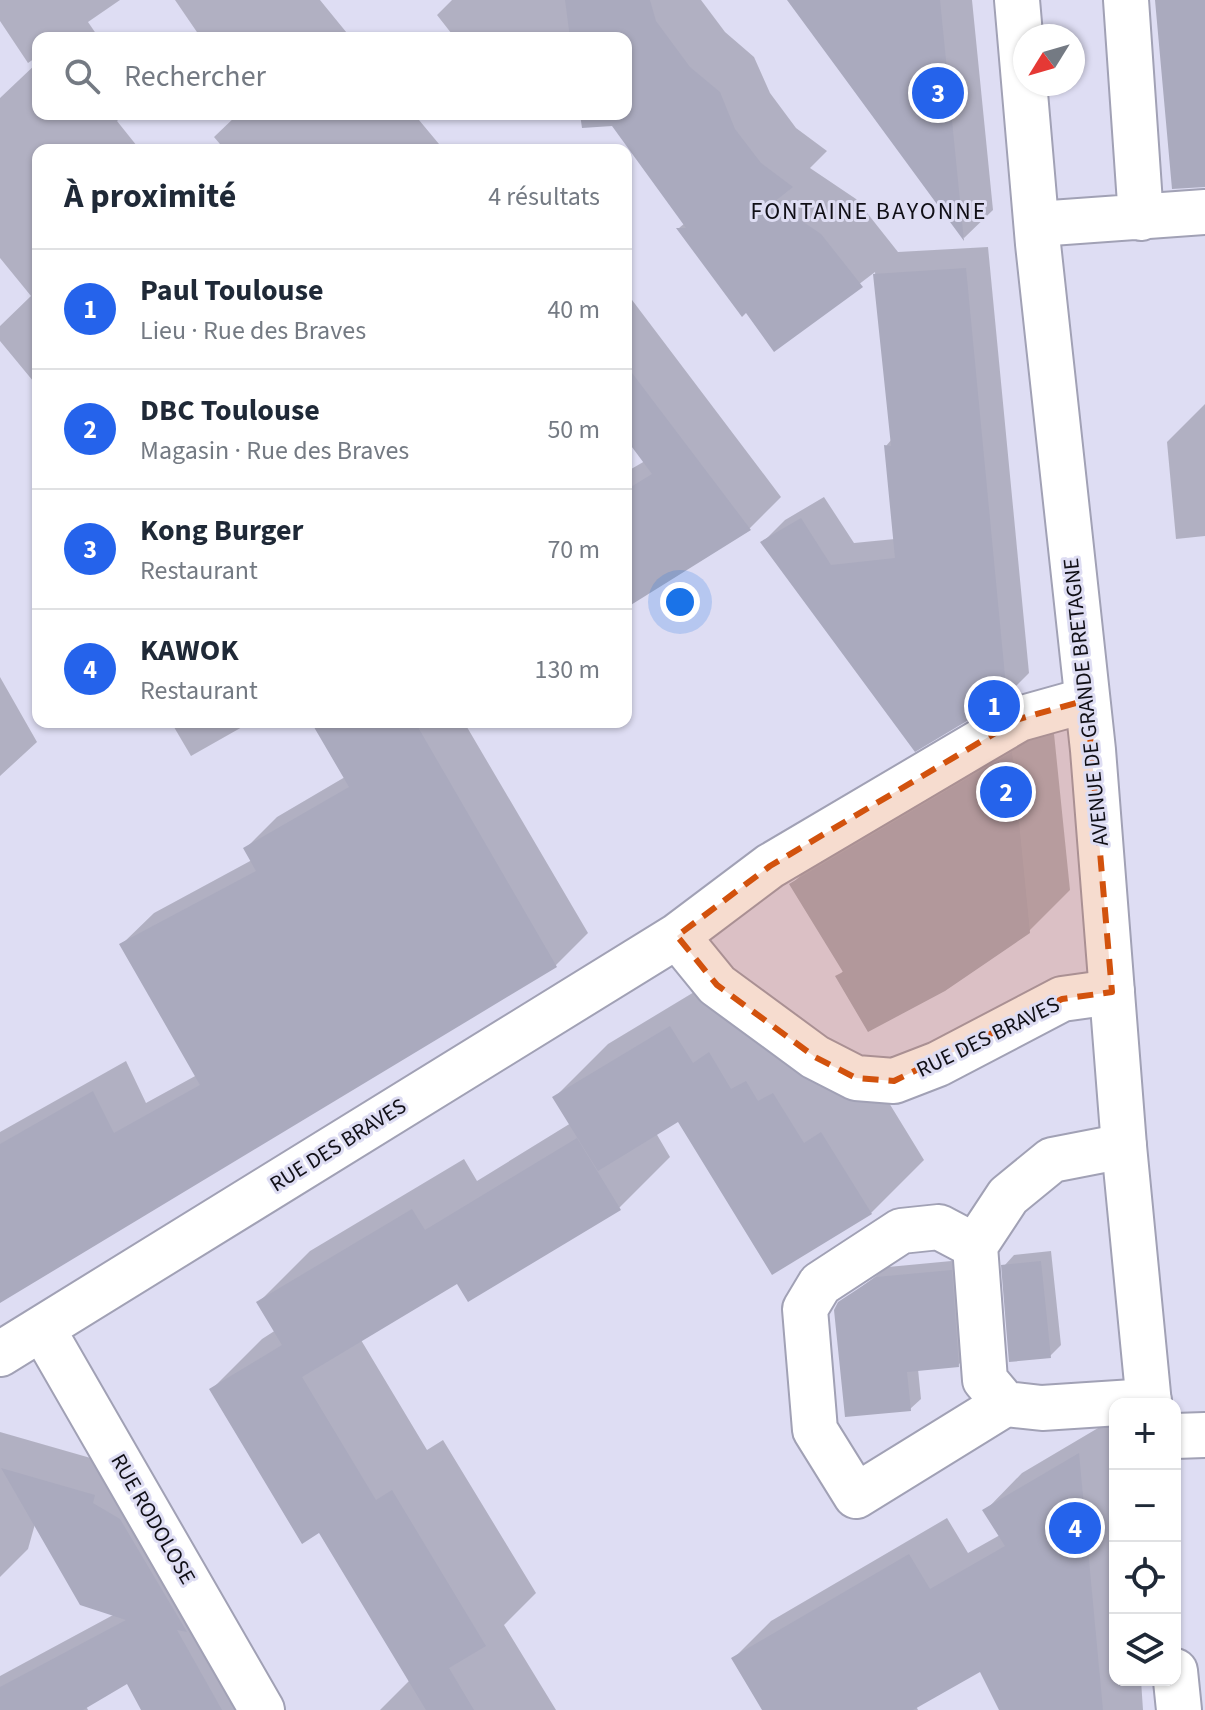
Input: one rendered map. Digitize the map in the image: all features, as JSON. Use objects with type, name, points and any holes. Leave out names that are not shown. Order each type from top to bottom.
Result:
[{"type":"street","name":"AVENUE DE GRANDE BRETAGNE","points":[[1017,0],[1087,700],[1149,1398]]},
{"type":"street","points":[[1126,0],[1141,218]]},
{"type":"street","points":[[1037,224],[1205,212]]},
{"type":"street","name":"RUE DES BRAVES","points":[[0,1354],[677,936],[770,866],[1019,719],[1087,700]]},
{"type":"street","name":"RUE DES BRAVES","points":[[677,936],[717,985],[815,1057],[856,1078],[894,1081],[938,1064],[1062,999],[1112,992]]},
{"type":"street","points":[[1005,1404],[985,1380],[975,1246],[1008,1196],[1052,1160],[1124,1146]]},
{"type":"street","points":[[975,1246],[939,1227],[901,1231],[820,1284],[805,1309],[815,1430],[856,1496],[1005,1404],[1042,1408],[1109,1404]]},
{"type":"street","name":"RUE RODOLOSE","points":[[42,1328],[262,1710]]},
{"type":"street","points":[[1181,1436],[1205,1435]]},
{"type":"street","points":[[1177,1686],[1179,1710]]},
{"type":"highlighted area","points":[[1087,700],[1112,992],[1062,999],[894,1081],[856,1078],[815,1057],[717,985],[677,936],[770,866],[1019,719]]},
{"type":"building","points":[[565,0],[650,0],[656,21],[690,67],[720,92],[735,129],[761,163],[793,187],[774,202],[821,234],[863,287],[774,352],[746,313],[742,317],[676,228],[686,228],[632,154],[632,144],[625,144],[612,126],[582,128],[581,120],[632,120],[632,32],[569,32]]},
{"type":"building","points":[[787,0],[940,0],[964,241],[840,72]]},
{"type":"building","points":[[1155,0],[1205,0],[1205,187],[1172,189]]},
{"type":"building","points":[[966,268],[1007,697],[915,752],[760,542],[801,518],[831,565],[895,558],[884,445],[891,446],[873,274]]},
{"type":"building","points":[[632,373],[751,530],[632,604],[632,486],[652,474],[632,447]]},
{"type":"building","points":[[315,728],[418,728],[557,967],[0,1303],[0,1144],[93,1091],[114,1133],[200,1085],[119,944],[256,871],[243,848],[349,787]]},
{"type":"building","points":[[1012,752],[1030,933],[945,991],[868,1032],[835,976],[843,972],[789,884]]},
{"type":"building","points":[[670,1026],[693,1063],[709,1052],[731,1089],[746,1081],[758,1101],[773,1093],[804,1143],[821,1132],[872,1214],[772,1275],[678,1122],[598,1171],[552,1097]]},
{"type":"building","points":[[577,1138],[621,1210],[468,1302],[457,1284],[302,1377],[376,1500],[392,1490],[486,1646],[449,1668],[474,1710],[426,1710],[319,1533],[302,1544],[209,1389],[282,1345],[256,1302],[412,1209],[425,1230]]},
{"type":"building","points":[[1041,1261],[1051,1358],[1009,1362],[1001,1265]]},
{"type":"building","points":[[952,1270],[959,1367],[907,1372],[911,1411],[845,1417],[834,1310],[838,1302],[876,1277]]},
{"type":"building","points":[[1079,1453],[1103,1710],[999,1710],[980,1672],[913,1710],[762,1710],[731,1658],[909,1554],[930,1589],[1005,1546],[982,1510]]},
{"type":"building","points":[[1,1468],[95,1495],[93,1503],[120,1519],[187,1632],[177,1630],[222,1710],[141,1710],[127,1684],[83,1710],[0,1710],[0,1687],[126,1620],[80,1605]]},
{"type":"place","name":"Kong Burger","points":[[938,93]]},
{"type":"place","name":"Paul Toulouse","points":[[994,706]]},
{"type":"place","name":"DBC Toulouse","points":[[1006,792]]},
{"type":"place","name":"KAWOK","points":[[1075,1528]]},
{"type":"district","name":"FONTAINE BAYONNE","points":[[869,211]]}]
